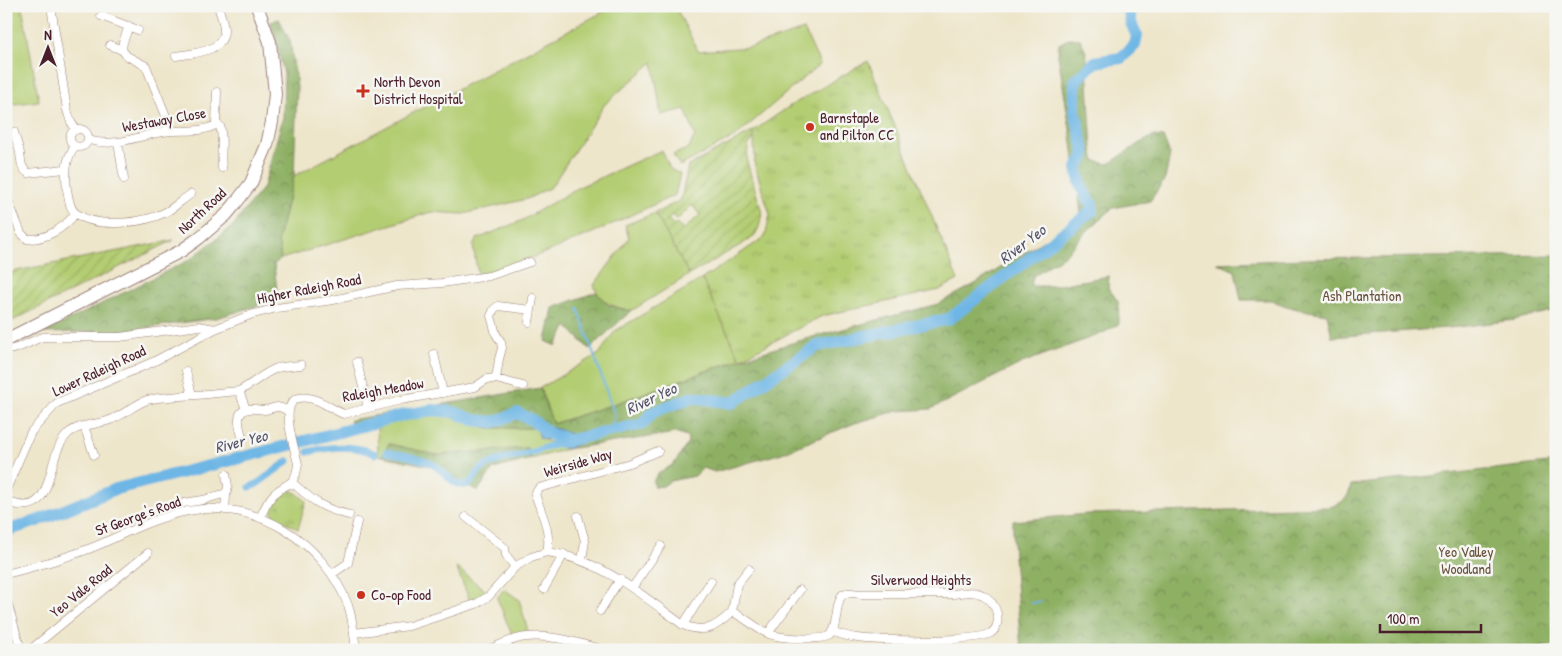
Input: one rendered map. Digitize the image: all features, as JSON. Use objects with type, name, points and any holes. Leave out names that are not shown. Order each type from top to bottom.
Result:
[{"type":"main road","name":"North Road","points":[[6,340],[180,251],[226,215],[251,183],[267,145],[275,94],[270,42],[257,6]]},
{"type":"street","points":[[51,6],[67,110],[76,130]]},
{"type":"street","points":[[176,56],[206,50],[218,44],[224,30],[218,6]]},
{"type":"street","points":[[100,16],[138,30]]},
{"type":"street","points":[[122,50],[129,26]]},
{"type":"street","points":[[110,46],[122,50],[127,56],[146,66],[166,116],[167,131]]},
{"type":"street","points":[[217,92],[216,124],[220,126],[222,138],[220,154],[222,168]]},
{"type":"street","name":"Westaway Close","points":[[88,140],[100,143],[118,143],[167,131],[208,129],[216,124]]},
{"type":"street","points":[[76,130],[82,130],[88,136],[88,140],[81,146],[75,146],[71,141],[72,133],[76,130]]},
{"type":"street","points":[[14,132],[20,150],[21,165],[28,173],[65,169]]},
{"type":"street","points":[[118,143],[124,175],[133,169]]},
{"type":"street","points":[[75,146],[69,154],[65,169],[67,189],[71,207],[75,214],[93,221],[146,220],[166,212],[191,194]]},
{"type":"street","points":[[9,203],[21,233],[27,240],[38,240],[54,232],[68,224],[75,214]]},
{"type":"street","name":"Higher Raleigh Road","points":[[6,350],[19,348],[43,337],[120,337],[199,326],[215,329],[250,315],[278,308],[333,300],[397,286],[489,276],[530,262]]},
{"type":"street","points":[[529,322],[533,298]]},
{"type":"street","points":[[523,386],[496,379],[498,359],[502,348],[490,316],[498,306],[531,310]]},
{"type":"street","name":"Lower Raleigh Road","points":[[6,490],[31,432],[57,403],[153,362],[215,329]]},
{"type":"street","points":[[434,354],[440,366],[443,393]]},
{"type":"street","points":[[357,362],[363,373],[368,408]]},
{"type":"street","points":[[6,500],[16,505],[25,506],[33,505],[39,500],[43,494],[58,447],[70,433],[84,426],[115,418],[149,400],[238,391],[248,387],[266,373],[277,368],[301,365]]},
{"type":"street","points":[[186,371],[192,395]]},
{"type":"street","name":"Raleigh Meadow","points":[[288,410],[297,398],[307,397],[316,399],[335,411],[344,414],[401,400],[476,387],[488,379],[496,379]]},
{"type":"street","points":[[238,391],[246,409]]},
{"type":"street","points":[[243,439],[239,426],[239,417],[246,409],[265,410],[279,406],[288,410],[288,422],[298,464],[290,484],[278,490],[269,499],[260,518]]},
{"type":"street","points":[[84,426],[94,455]]},
{"type":"street","name":"Weirside Way","points":[[547,552],[546,527],[535,494],[539,488],[630,463],[658,451]]},
{"type":"street","points":[[225,510],[228,486],[226,474]]},
{"type":"street","points":[[290,484],[295,485],[318,504],[349,515]]},
{"type":"street","points":[[184,503],[203,500],[220,494],[226,496]]},
{"type":"street","name":"St George's Road","points":[[6,574],[64,558],[176,514],[198,510],[225,510],[260,518],[274,524],[294,535],[320,557],[332,574],[349,607],[356,650]]},
{"type":"street","points":[[578,516],[585,540],[582,560]]},
{"type":"street","points":[[466,518],[505,548],[506,556],[515,567]]},
{"type":"street","points":[[332,574],[348,564],[357,522]]},
{"type":"street","points":[[632,588],[660,546]]},
{"type":"street","points":[[354,633],[416,624],[476,604],[489,596],[515,567],[531,557],[547,552],[564,554],[582,560],[620,580],[683,625],[694,630],[709,629],[719,625],[732,612],[736,584],[749,569]]},
{"type":"street","name":"Yeo Vale Road","points":[[30,650],[148,553]]},
{"type":"street","points":[[544,588],[564,554]]},
{"type":"street","points":[[600,611],[620,580]]},
{"type":"street","points":[[683,625],[711,581]]},
{"type":"street","points":[[768,633],[800,590]]},
{"type":"street","name":"Silverwood Heights","points":[[968,592],[981,594],[990,600],[997,614],[998,622],[994,631],[986,636],[937,640],[868,639],[845,636],[832,631],[839,600],[846,593],[953,594],[968,592]]},
{"type":"street","points":[[6,598],[21,650]]},
{"type":"street","points":[[732,612],[740,615],[761,631],[788,637],[818,639],[825,637],[832,631]]},
{"type":"street","points":[[488,650],[521,638],[536,636],[565,640],[603,650]]},
{"type":"green space","points":[[6,6],[22,6],[39,101],[6,105]]},
{"type":"green space","points":[[614,6],[675,6],[698,51],[751,47],[804,30],[820,64],[736,136],[680,166],[673,155],[689,148],[695,135],[685,109],[661,115],[653,62],[605,104],[551,187],[527,199],[463,214],[431,212],[281,259],[278,240],[294,176]]},
{"type":"green space","points":[[279,19],[290,41],[297,87],[294,176],[278,240],[281,259],[274,264],[278,300],[216,318],[124,331],[43,333],[189,260],[232,227],[264,186],[283,117],[284,74],[271,22]]},
{"type":"green space","points":[[1070,38],[1080,39],[1086,51],[1092,149],[1095,161],[1109,164],[1138,144],[1154,136],[1163,137],[1170,155],[1165,179],[1150,201],[1113,208],[1086,232],[1065,255],[1033,276],[1031,286],[1053,286],[1109,276],[1108,288],[1118,301],[1119,324],[1103,333],[1022,363],[931,409],[897,411],[855,423],[782,453],[715,472],[703,468],[695,476],[670,481],[663,486],[655,487],[653,482],[657,474],[674,464],[688,443],[687,436],[676,433],[567,449],[584,441],[543,425],[537,428],[488,428],[438,413],[353,431],[350,420],[540,388],[553,424],[740,359],[805,339],[938,304],[975,284],[1057,232],[1081,213],[1058,55],[1059,44]]},
{"type":"green space","points":[[868,61],[958,280],[939,290],[822,316],[740,359],[702,279],[765,237],[770,214],[755,166],[752,132],[790,106]]},
{"type":"green space","points":[[752,132],[754,138],[748,146],[747,162],[762,213],[759,227],[754,237],[689,275],[655,213],[681,200],[688,166]],"holes":[[[692,205],[700,215],[683,230],[677,223],[673,225],[668,219],[673,215],[677,220]]]},
{"type":"green space","points":[[662,150],[670,169],[680,174],[675,195],[553,249],[503,268],[478,275],[473,246],[477,239],[523,220],[577,188]]},
{"type":"green space","points":[[655,213],[689,275],[631,311],[618,308],[604,300],[594,285],[629,238],[625,225]]},
{"type":"green space","points":[[174,240],[6,324],[6,273]]},
{"type":"green space","name":"Ash Plantation","points":[[1556,255],[1556,310],[1514,320],[1459,327],[1332,337],[1327,314],[1301,310],[1271,300],[1241,300],[1235,271],[1217,263],[1303,259]]},
{"type":"green space","points":[[702,279],[740,359],[552,424],[540,388],[599,354],[615,331]]},
{"type":"green space","points":[[596,292],[608,305],[631,311],[589,349],[567,326],[556,346],[546,341],[553,308]]},
{"type":"green space","points":[[436,413],[488,428],[537,428],[540,438],[567,449],[531,459],[527,448],[437,455],[389,444],[382,456],[378,455],[377,426]]},
{"type":"green space","points":[[389,444],[437,455],[527,448],[531,459],[493,469],[478,491],[430,466],[382,456]]},
{"type":"green space","name":"Yeo Valley Woodland","points":[[1556,462],[1556,644],[1532,650],[1021,650],[1013,521],[1087,514],[1330,507],[1344,500],[1351,485]]},
{"type":"green space","points":[[289,490],[294,491],[306,501],[298,529],[274,516],[270,506]]},
{"type":"green space","points":[[456,567],[486,591],[477,599],[470,601]]},
{"type":"green space","points":[[504,589],[519,599],[528,631],[512,635],[497,598]]},
{"type":"water","points":[[543,425],[564,431],[585,441],[566,449],[555,444],[552,437],[546,440],[540,438],[537,428]]},
{"type":"waterway","name":"River Yeo","points":[[6,531],[37,521],[116,489],[400,416],[433,410],[454,412],[474,420],[494,422],[517,413],[532,420],[561,442],[643,424],[653,412],[693,397],[732,403],[817,346],[949,319],[1092,211],[1092,204],[1080,183],[1077,168],[1085,155],[1075,110],[1075,81],[1095,62],[1121,58],[1135,45],[1137,36],[1131,23],[1128,6]]},
{"type":"waterway","points":[[578,308],[615,416],[609,432]]},
{"type":"waterway","points":[[386,452],[428,462],[455,482],[465,485],[471,482],[481,469],[492,463],[561,442]]},
{"type":"waterway","points":[[308,452],[342,447],[359,449],[375,454]]},
{"type":"waterway","points":[[250,487],[288,461]]},
{"type":"waterway","points":[[1032,603],[1042,601]]},
{"type":"place","name":"North Devon District Hospital","points":[[363,91]]},
{"type":"place","name":"Barnstaple and Pilton CC","points":[[810,127]]},
{"type":"place","name":"Co-op Food","points":[[361,595]]}]
